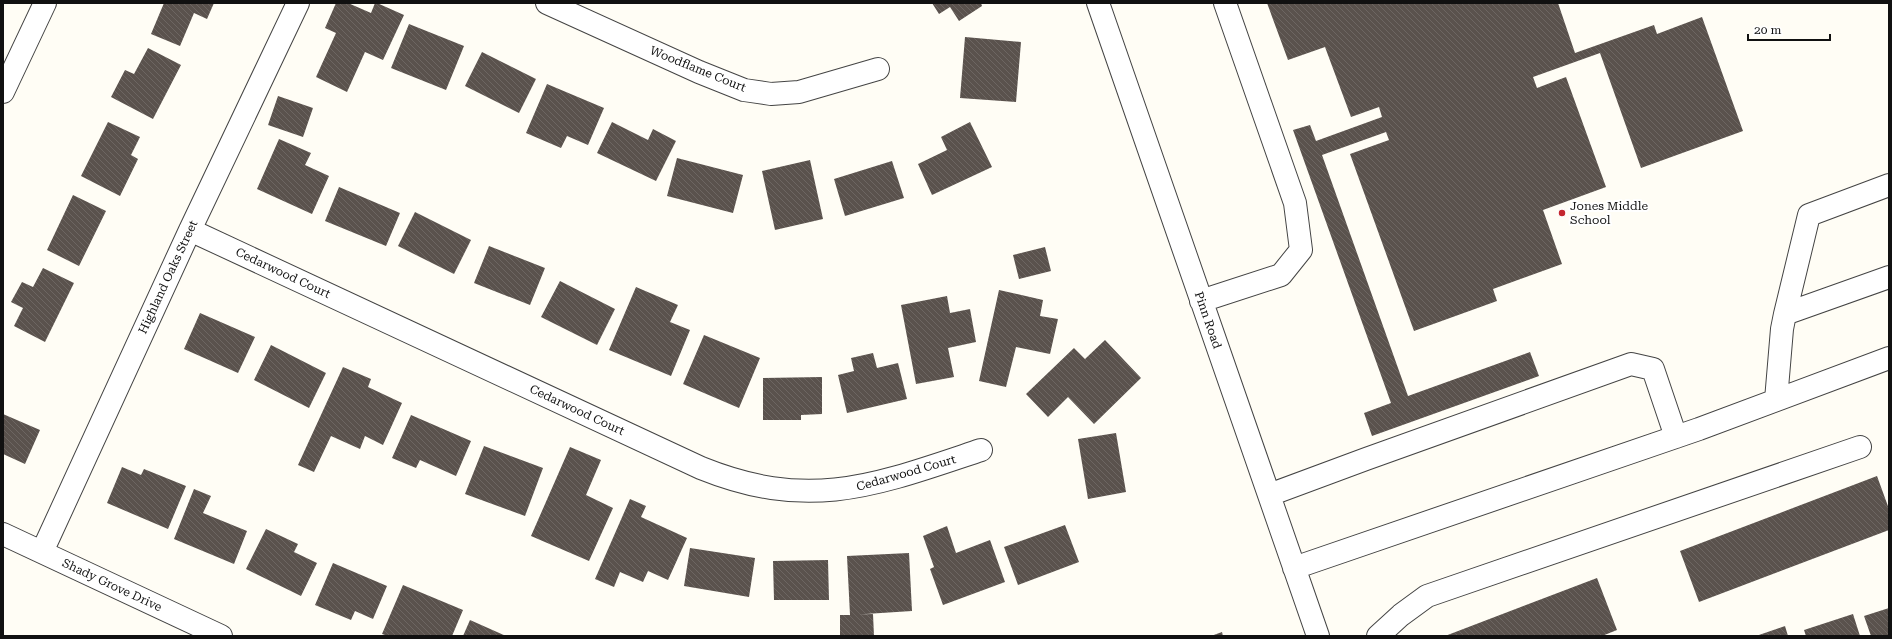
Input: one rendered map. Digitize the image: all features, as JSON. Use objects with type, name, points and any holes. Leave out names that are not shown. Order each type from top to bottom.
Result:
[{"type":"street","points":[[3,92],[45,3]]},
{"type":"street","name":"Highland Oaks Street","points":[[42,552],[190,230],[298,3]]},
{"type":"street","name":"Woodflame Court","points":[[547,3],[699,72],[744,90],[771,94],[799,92],[878,69]]},
{"type":"street","name":"Pinn Road","points":[[1098,3],[1318,636]]},
{"type":"street","points":[[1201,301],[1281,275],[1301,250],[1295,203],[1224,3]]},
{"type":"street","points":[[1776,400],[1782,330],[1810,215],[1889,185]]},
{"type":"street","name":"Cedarwood Court","points":[[190,230],[693,465],[726,478],[753,486],[808,492],[835,491],[863,487],[906,475],[981,450]]},
{"type":"street","points":[[1785,314],[1889,277]]},
{"type":"street","points":[[1294,568],[1676,437],[1889,358]]},
{"type":"street","points":[[1269,495],[1631,364],[1653,369],[1676,437]]},
{"type":"street","points":[[1378,636],[1401,615],[1427,596],[1860,447]]},
{"type":"street","name":"Shady Grove Drive","points":[[3,534],[221,636]]},
{"type":"building","points":[[164,3],[214,3],[207,19],[194,13],[180,46],[151,34]]},
{"type":"building","points":[[336,3],[348,3],[371,13],[375,3],[377,3],[404,15],[383,60],[365,52],[347,92],[316,77],[336,33],[325,28]]},
{"type":"building","points":[[932,3],[981,3],[982,6],[959,21],[950,7],[939,14]]},
{"type":"building","points":[[1267,3],[1558,3],[1575,53],[1654,25],[1657,34],[1702,17],[1743,131],[1641,168],[1600,53],[1533,77],[1537,88],[1566,77],[1606,187],[1543,210],[1562,264],[1493,289],[1497,301],[1414,331],[1350,154],[1389,140],[1386,132],[1322,155],[1408,396],[1530,352],[1539,376],[1372,436],[1364,413],[1391,403],[1293,130],[1310,125],[1316,141],[1382,117],[1379,107],[1351,117],[1325,47],[1288,60]]},
{"type":"building","points":[[409,24],[464,46],[446,90],[391,68]]},
{"type":"building","points":[[965,37],[1021,42],[1016,102],[960,98]]},
{"type":"building","points":[[148,48],[181,65],[153,119],[111,97],[125,70],[134,74]]},
{"type":"building","points":[[482,52],[536,79],[519,113],[465,86]]},
{"type":"building","points":[[547,84],[604,108],[588,145],[567,136],[561,148],[526,133]]},
{"type":"building","points":[[278,96],[313,108],[303,137],[268,125]]},
{"type":"building","points":[[108,122],[140,137],[131,155],[138,159],[120,196],[81,176]]},
{"type":"building","points":[[612,122],[648,140],[653,129],[676,141],[656,181],[597,153]]},
{"type":"building","points":[[970,122],[992,167],[932,195],[918,164],[947,150],[941,137]]},
{"type":"building","points":[[279,139],[311,153],[305,165],[329,176],[312,214],[257,189]]},
{"type":"building","points":[[677,158],[743,175],[733,213],[667,196]]},
{"type":"building","points":[[810,160],[823,219],[775,230],[762,171]]},
{"type":"building","points":[[892,161],[904,198],[845,216],[834,179]]},
{"type":"building","points":[[339,187],[400,213],[386,246],[325,221]]},
{"type":"building","points":[[73,195],[106,211],[79,266],[47,250]]},
{"type":"building","points":[[415,212],[471,240],[454,274],[398,246]]},
{"type":"building","points":[[489,246],[545,268],[530,305],[474,283]]},
{"type":"building","points":[[1045,247],[1051,271],[1019,279],[1013,255]]},
{"type":"building","points":[[43,268],[74,283],[45,342],[14,326],[23,308],[11,302],[22,282],[33,287]]},
{"type":"building","points":[[560,281],[615,309],[597,345],[541,317]]},
{"type":"building","points":[[636,287],[678,305],[670,322],[690,330],[671,376],[609,350]]},
{"type":"building","points":[[999,290],[1043,300],[1040,316],[1058,319],[1050,354],[1016,347],[1006,387],[979,381]]},
{"type":"building","points":[[947,296],[950,313],[970,309],[976,342],[948,348],[954,377],[916,384],[901,305]]},
{"type":"building","points":[[200,313],[255,337],[238,373],[184,349]]},
{"type":"building","points":[[704,335],[760,358],[739,408],[683,384]]},
{"type":"building","points":[[1105,340],[1141,378],[1094,424],[1068,397],[1048,417],[1026,394],[1074,348],[1085,359]]},
{"type":"building","points":[[271,345],[326,373],[309,408],[254,380]]},
{"type":"building","points":[[873,353],[877,368],[898,363],[907,399],[847,413],[838,375],[854,371],[851,358]]},
{"type":"building","points":[[343,367],[371,379],[368,387],[402,403],[383,445],[365,436],[360,449],[331,436],[314,472],[298,465]]},
{"type":"building","points":[[822,377],[822,414],[801,415],[801,420],[763,420],[763,378]]},
{"type":"building","points":[[3,414],[40,430],[25,464],[3,454]]},
{"type":"building","points":[[411,415],[471,441],[456,476],[420,460],[416,468],[392,458]]},
{"type":"building","points":[[1116,433],[1126,492],[1088,499],[1078,439]]},
{"type":"building","points":[[484,446],[543,468],[525,516],[465,494]]},
{"type":"building","points":[[570,447],[601,460],[586,495],[613,508],[589,561],[531,536]]},
{"type":"building","points":[[122,467],[141,475],[144,469],[186,486],[168,529],[107,503]]},
{"type":"building","points":[[1877,476],[1889,509],[1889,530],[1699,602],[1680,551]]},
{"type":"building","points":[[194,489],[211,496],[203,513],[247,531],[234,564],[174,539]]},
{"type":"building","points":[[630,499],[646,506],[641,517],[687,538],[668,580],[648,571],[643,582],[620,572],[614,587],[595,579]]},
{"type":"building","points":[[1065,525],[1079,562],[1018,585],[1004,547]]},
{"type":"building","points":[[947,526],[956,553],[990,540],[1005,582],[943,605],[930,569],[934,567],[923,536]]},
{"type":"building","points":[[266,529],[298,544],[294,552],[317,563],[301,596],[246,569]]},
{"type":"building","points":[[690,548],[755,558],[749,597],[684,586]]},
{"type":"building","points":[[909,553],[912,611],[850,615],[847,556]]},
{"type":"building","points":[[828,560],[829,600],[774,600],[773,561]]},
{"type":"building","points":[[333,563],[387,586],[373,619],[355,611],[351,620],[315,605]]},
{"type":"building","points":[[1597,578],[1617,630],[1602,636],[1445,636]]},
{"type":"building","points":[[403,585],[463,610],[452,636],[388,636],[382,634]]},
{"type":"building","points":[[1889,608],[1889,636],[1871,636],[1864,616]]},
{"type":"building","points":[[873,614],[874,636],[840,636],[840,615]]},
{"type":"building","points":[[1853,614],[1860,636],[1806,636],[1804,630]]},
{"type":"building","points":[[470,620],[506,636],[463,636]]},
{"type":"building","points":[[1785,626],[1788,636],[1756,636]]},
{"type":"building","points":[[1222,632],[1223,636],[1211,636]]},
{"type":"place","name":"Jones Middle School","points":[[1562,213]]}]
